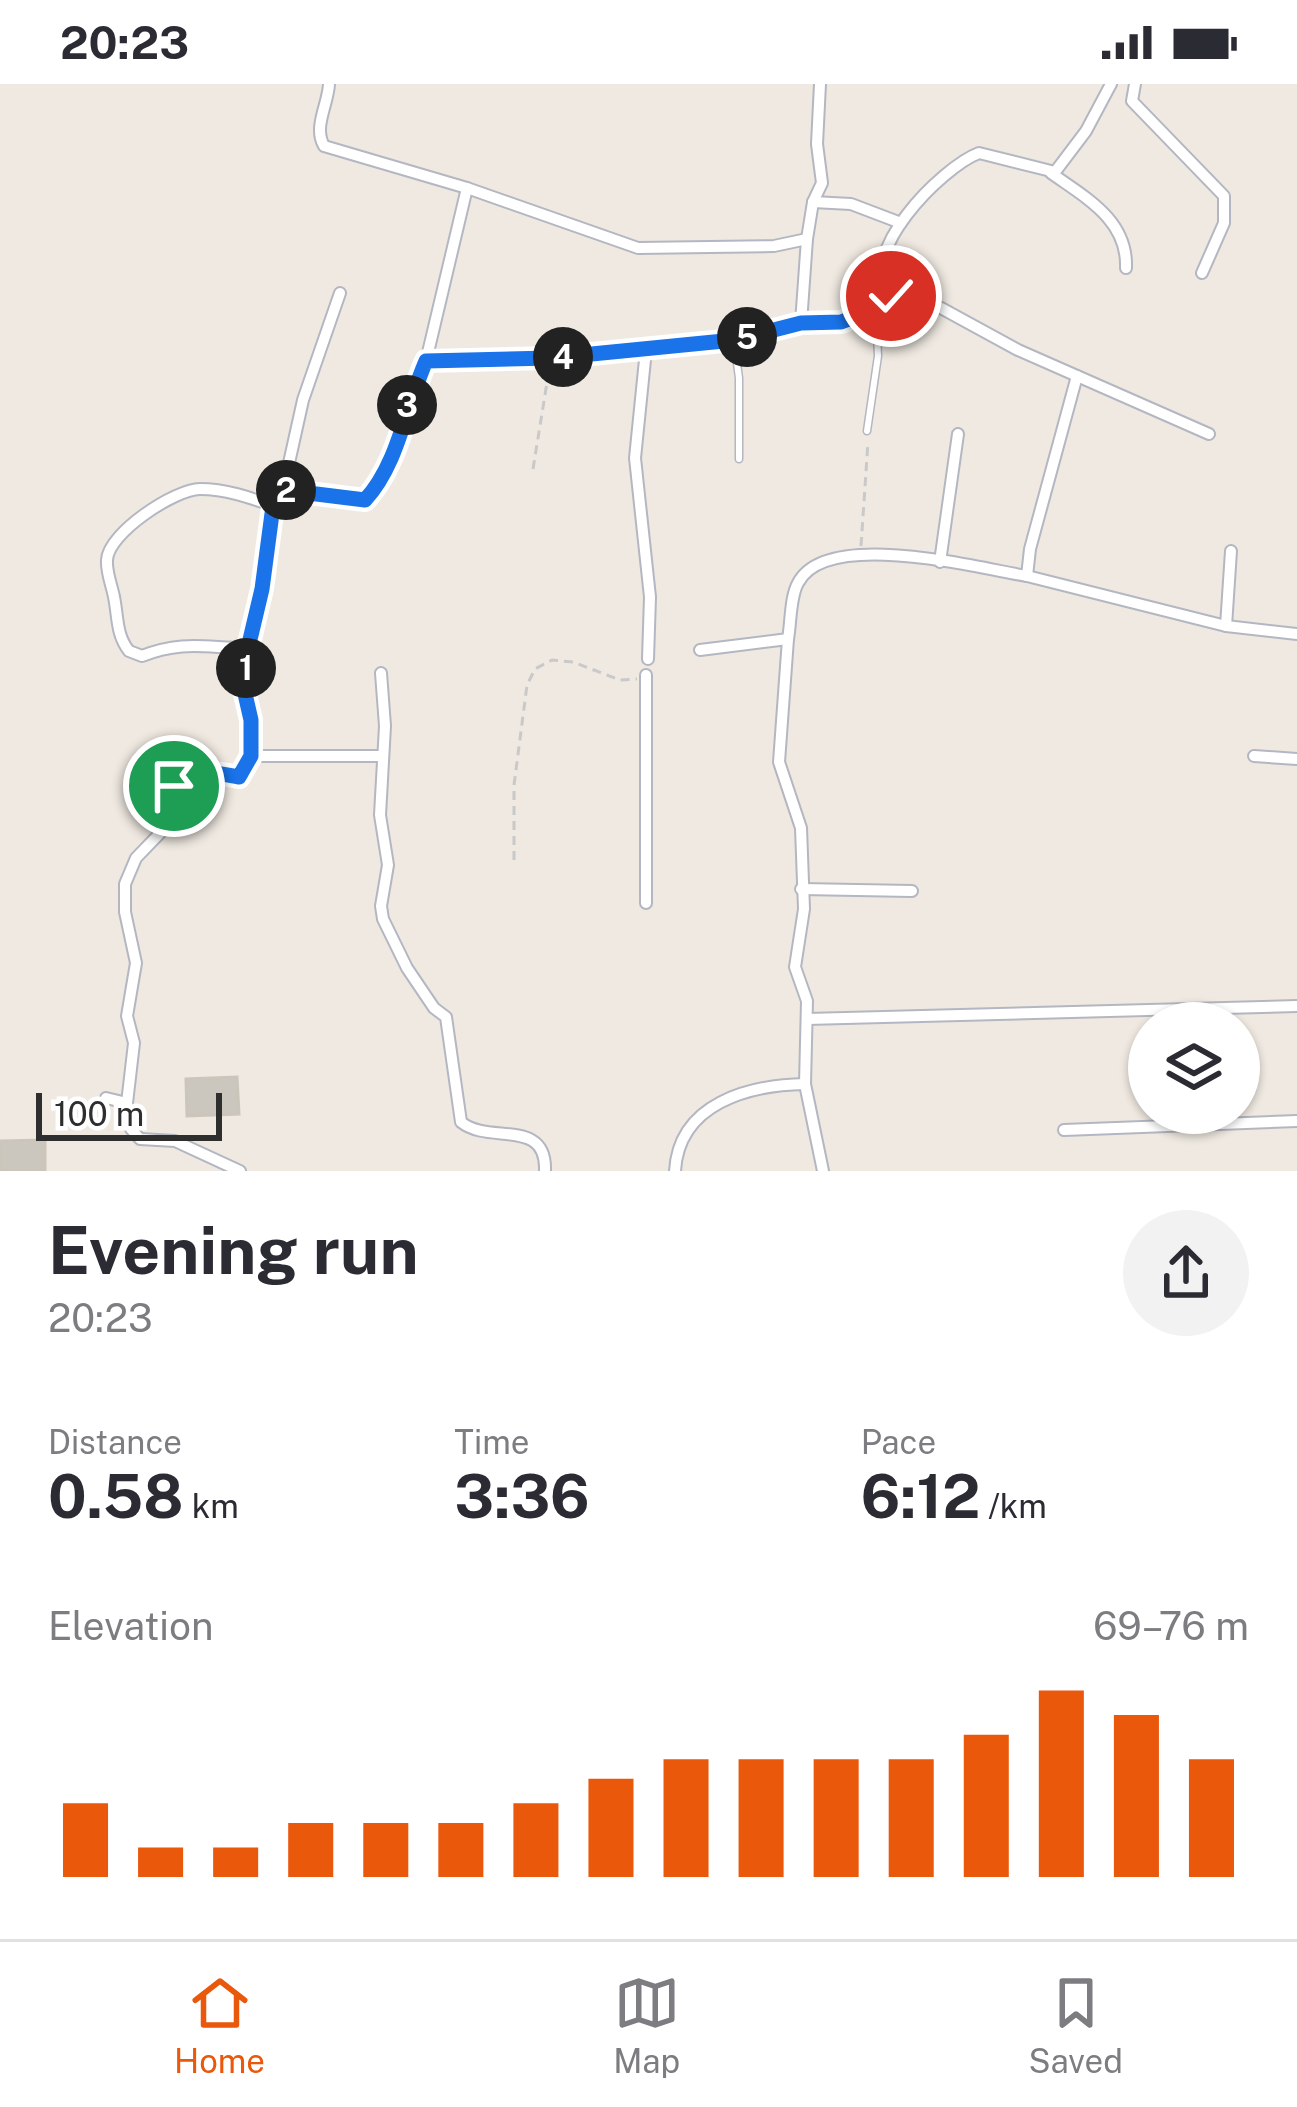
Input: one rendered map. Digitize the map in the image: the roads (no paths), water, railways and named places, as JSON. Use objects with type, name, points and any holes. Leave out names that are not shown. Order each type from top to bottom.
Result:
[{"type":"street","points":[[328,84],[320,126],[325,146],[467,188],[638,248],[774,246],[807,239]]},
{"type":"street","points":[[801,323],[807,239],[813,202],[822,183],[817,144],[820,84]]},
{"type":"street","points":[[1051,172],[1066,160],[1111,84]]},
{"type":"street","points":[[1135,84],[1132,100],[1141,114],[1182,150],[1226,201],[1219,239],[1202,273]]},
{"type":"street","points":[[1126,268],[1127,250],[1121,234],[1103,210],[1051,172],[979,152],[959,164],[901,223],[882,267],[884,288],[891,296],[915,298],[940,308],[981,332],[1209,434]]},
{"type":"street","points":[[284,490],[365,500],[382,482],[426,361],[467,188]]},
{"type":"street","points":[[813,202],[851,204],[901,223]]},
{"type":"street","points":[[240,1171],[175,1141],[150,1141],[134,1135],[127,1103],[134,1042],[127,1016],[136,963],[125,912],[127,877],[136,858],[163,830],[170,794],[181,777],[194,772],[239,777],[251,756],[251,720],[243,685],[273,506],[284,490],[303,400],[340,293]]},
{"type":"street","points":[[426,361],[551,358],[734,340],[801,323],[841,322],[876,309],[891,296]]},
{"type":"street","points":[[646,350],[635,458],[650,597],[648,659]]},
{"type":"street","points":[[1027,576],[1030,549],[1077,376]]},
{"type":"street","points":[[940,562],[958,434]]},
{"type":"street","points":[[248,648],[193,643],[170,645],[142,656],[129,651],[118,628],[108,554],[129,526],[194,488],[242,494],[273,506]]},
{"type":"street","points":[[1226,626],[1231,551]]},
{"type":"street","points":[[823,1171],[805,1084],[807,1001],[795,967],[804,909],[801,828],[779,762],[788,639],[798,582],[816,566],[862,553],[1027,576],[1226,626],[1297,634]]},
{"type":"street","points":[[700,650],[788,639]]},
{"type":"street","points":[[381,673],[385,726],[380,814],[388,865],[383,919],[407,968],[434,1008],[446,1017],[458,1115],[464,1127],[533,1138],[541,1145],[545,1171]]},
{"type":"street","points":[[646,675],[646,903]]},
{"type":"street","points":[[251,756],[380,756]]},
{"type":"street","points":[[1254,756],[1297,759]]},
{"type":"street","points":[[801,889],[912,891]]},
{"type":"street","points":[[807,1018],[1297,1006]]},
{"type":"street","points":[[675,1171],[680,1144],[696,1120],[709,1111],[746,1089],[805,1084]]},
{"type":"street","points":[[106,1098],[127,1103]]},
{"type":"street","points":[[1064,1130],[1297,1121]]},
{"type":"lane","points":[[867,431],[878,356],[876,309]]},
{"type":"lane","points":[[734,340],[739,459]]}]
